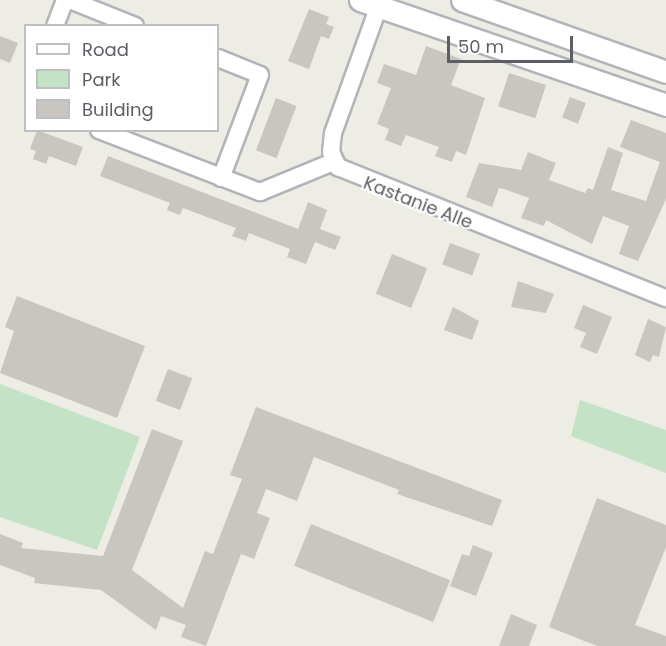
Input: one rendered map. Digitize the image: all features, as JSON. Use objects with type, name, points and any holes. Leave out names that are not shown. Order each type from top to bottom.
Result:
[{"type":"street","points":[[56,24],[64,0]]},
{"type":"street","points":[[70,0],[130,24]]},
{"type":"street","points":[[462,0],[666,72]]},
{"type":"street","points":[[104,132],[260,192],[333,162],[333,133],[373,2],[666,105]]},
{"type":"street","points":[[219,58],[260,75],[220,178]]},
{"type":"street","name":"Kastanie Alle","points":[[333,162],[354,178],[666,298]]},
{"type":"green space","points":[[0,384],[140,437],[97,550],[0,517]]},
{"type":"green space","points":[[580,400],[666,430],[666,473],[571,436]]},
{"type":"building","points":[[309,9],[329,17],[326,24],[334,27],[329,39],[321,36],[309,69],[288,61]]},
{"type":"building","points":[[0,36],[18,43],[10,63],[0,59]]},
{"type":"building","points":[[426,46],[461,59],[451,85],[485,98],[466,155],[456,151],[452,162],[435,156],[439,147],[406,135],[401,146],[385,140],[389,129],[377,124],[391,88],[377,83],[384,64],[416,75]]},
{"type":"building","points":[[509,73],[546,85],[535,118],[498,106]]},
{"type":"building","points":[[570,97],[586,103],[578,124],[562,118]]},
{"type":"building","points":[[276,98],[297,106],[276,158],[256,150]]},
{"type":"building","points":[[631,120],[666,133],[666,199],[638,261],[619,254],[629,226],[603,216],[592,244],[546,220],[544,226],[521,218],[529,198],[499,188],[492,207],[466,197],[479,163],[521,170],[528,152],[556,163],[549,180],[585,193],[588,188],[593,190],[608,147],[623,153],[611,190],[646,201],[660,162],[620,147]]},
{"type":"building","points":[[36,132],[42,132],[83,147],[76,166],[49,156],[46,164],[33,159],[36,151],[30,149]]},
{"type":"building","points":[[108,156],[298,229],[308,202],[327,210],[320,229],[341,237],[335,250],[315,242],[306,264],[287,257],[290,249],[249,233],[246,241],[232,236],[236,228],[183,208],[180,215],[167,210],[170,203],[100,176]]},
{"type":"building","points":[[450,243],[480,254],[472,276],[442,265]]},
{"type":"building","points":[[392,254],[427,268],[411,308],[376,294]]},
{"type":"building","points":[[518,281],[554,294],[546,313],[511,307]]},
{"type":"building","points":[[17,296],[145,346],[117,418],[0,373],[14,331],[5,327]]},
{"type":"building","points":[[583,305],[612,317],[597,354],[580,347],[586,333],[574,328]]},
{"type":"building","points":[[453,307],[479,321],[472,340],[444,330]]},
{"type":"building","points":[[648,319],[666,327],[659,357],[653,355],[650,362],[635,355]]},
{"type":"building","points":[[168,369],[192,378],[180,410],[156,401]]},
{"type":"building","points":[[256,407],[502,500],[492,526],[397,494],[399,490],[314,457],[297,501],[266,489],[257,513],[270,518],[254,559],[241,554],[206,646],[181,637],[186,625],[161,616],[156,630],[101,590],[34,583],[35,578],[0,565],[0,534],[23,543],[21,548],[103,556],[152,429],[183,441],[132,570],[183,608],[205,551],[213,554],[242,479],[230,475]]},
{"type":"building","points":[[597,498],[666,525],[666,547],[635,625],[666,636],[666,646],[597,646],[549,627]]},
{"type":"building","points":[[311,524],[450,580],[433,622],[294,566]]},
{"type":"building","points":[[473,545],[493,553],[476,596],[450,586],[462,554],[469,556]]},
{"type":"building","points":[[511,614],[537,625],[529,646],[499,646]]}]
